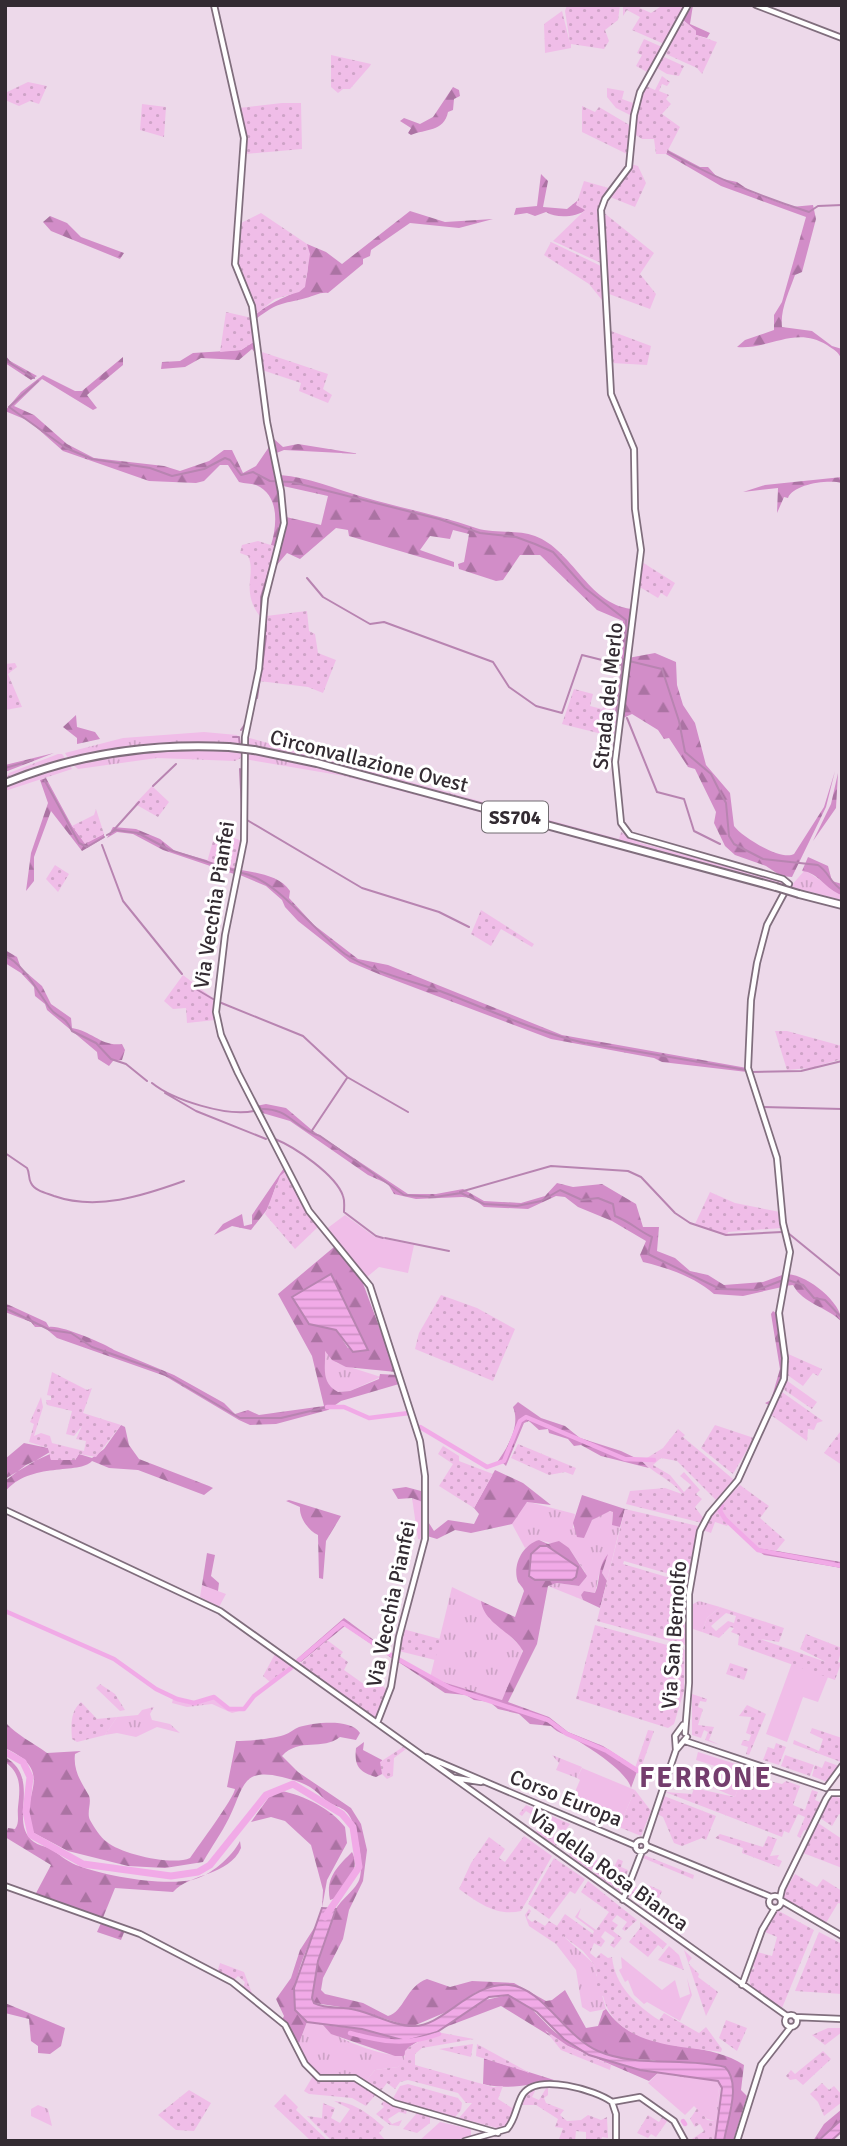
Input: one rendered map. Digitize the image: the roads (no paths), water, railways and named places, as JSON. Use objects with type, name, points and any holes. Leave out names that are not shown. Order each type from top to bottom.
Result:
[{"type":"highway","name":"Circonvallazione Ovest","points":[[5,783],[64,762],[166,745],[254,750],[317,763],[842,905]]},
{"type":"street","name":"Via Vecchia Pianfei","points":[[214,5],[244,138],[235,264],[253,309],[267,422],[284,523],[265,598],[257,681],[245,737],[243,849],[226,926],[215,1003],[221,1035],[256,1110],[312,1216],[369,1284],[420,1441],[425,1471],[425,1539],[399,1637],[391,1687],[377,1723]]},
{"type":"street","name":"Strada del Merlo","points":[[688,5],[639,92],[629,167],[601,210],[611,394],[634,449],[635,509],[641,550],[615,762],[624,831],[642,841],[783,879],[789,884],[767,925],[757,963],[751,1000],[748,1068],[779,1164],[784,1226],[790,1252],[779,1313],[785,1361],[783,1386],[738,1480]]},
{"type":"street","points":[[756,5],[842,38]]},
{"type":"street","name":"Via San Bernolfo","points":[[682,1738],[689,1685],[689,1590],[699,1534],[709,1514],[738,1480]]},
{"type":"street","points":[[5,1510],[213,1607],[423,1756]]},
{"type":"street","points":[[622,1900],[682,1738],[842,1792]]},
{"type":"street","name":"Corso Europa","points":[[423,1756],[775,1902]]},
{"type":"street","name":"Via della Rosa Bianca","points":[[423,1756],[776,2010],[790,2028]]},
{"type":"street","points":[[742,1985],[775,1902],[842,1766]]},
{"type":"street","points":[[454,1778],[456,1773],[462,1771]]},
{"type":"street","name":"Corso Europa","points":[[454,1778],[485,1783]]},
{"type":"street","name":"Corso Europa","points":[[476,1794],[475,1786],[485,1783]]},
{"type":"street","points":[[5,1885],[147,1937],[232,1982],[285,2025],[302,2059],[317,2077],[328,2080],[355,2078],[394,2103],[498,2133]]},
{"type":"street","points":[[775,1902],[842,1936]]},
{"type":"street","points":[[782,2035],[785,2020],[808,2017],[842,2019]]},
{"type":"street","points":[[737,2141],[761,2065],[796,2019]]},
{"type":"street","points":[[465,2141],[498,2133],[510,2125],[523,2094],[531,2087],[554,2083],[612,2102],[640,2096],[674,2121],[685,2141]]},
{"type":"street","points":[[612,2102],[616,2113],[616,2141]]},
{"type":"waterway","points":[[668,152],[737,186],[809,212],[818,206],[842,205]]},
{"type":"waterway","points":[[5,360],[34,378]]},
{"type":"waterway","points":[[38,381],[9,407],[66,448],[92,459],[150,468],[172,476],[204,469],[225,458],[230,460],[241,475],[253,472],[270,481],[292,482],[439,519],[480,533],[516,537],[553,552],[585,588],[626,620],[625,660],[662,669],[679,721],[685,752],[711,774],[726,803],[729,836],[734,844],[763,859],[818,865],[842,890]]},
{"type":"waterway","points":[[276,482],[282,522],[277,542]]},
{"type":"waterway","points":[[261,622],[261,597],[269,571]]},
{"type":"waterway","points":[[307,578],[323,597],[370,624],[384,622],[493,662],[509,687],[536,706],[562,713],[582,655],[622,665]]},
{"type":"waterway","points":[[266,625],[266,631]]},
{"type":"waterway","points":[[262,667],[266,636]]},
{"type":"waterway","points":[[616,713],[623,659]]},
{"type":"waterway","points":[[257,698],[261,671]]},
{"type":"waterway","points":[[627,718],[657,792],[684,799],[694,831],[720,844]]},
{"type":"waterway","points":[[241,730],[246,723]]},
{"type":"waterway","points":[[233,737],[239,737],[240,747]]},
{"type":"waterway","points":[[5,768],[33,760]]},
{"type":"waterway","points":[[153,786],[176,764]]},
{"type":"waterway","points":[[240,769],[242,810]]},
{"type":"waterway","points":[[45,781],[79,843],[87,847],[104,837]]},
{"type":"waterway","points":[[112,832],[139,802]]},
{"type":"waterway","points":[[247,820],[362,888],[439,912],[469,927]]},
{"type":"waterway","points":[[107,835],[116,830],[138,833],[170,850],[236,871]]},
{"type":"waterway","points":[[102,845],[123,901],[182,974]]},
{"type":"waterway","points":[[242,873],[269,885],[333,944],[356,960],[379,971],[530,1026],[585,1043]]},
{"type":"waterway","points":[[5,956],[17,964],[52,1011],[66,1021],[72,1031],[96,1043],[111,1059],[126,1064],[147,1081]]},
{"type":"waterway","points":[[196,989],[213,999]]},
{"type":"waterway","points":[[219,1002],[303,1036],[347,1077],[408,1112]]},
{"type":"waterway","points":[[587,1043],[746,1070]]},
{"type":"waterway","points":[[751,1072],[801,1071],[842,1061]]},
{"type":"waterway","points":[[311,1132],[347,1078]]},
{"type":"waterway","points":[[152,1083],[201,1106],[230,1112],[254,1111]]},
{"type":"waterway","points":[[165,1093],[196,1111],[266,1139]]},
{"type":"waterway","points":[[763,1107],[842,1109]]},
{"type":"waterway","points":[[259,1109],[278,1111],[285,1115],[404,1195],[435,1197],[461,1193],[484,1204],[517,1206],[541,1201],[560,1190],[582,1200],[598,1198],[613,1204],[615,1216],[652,1237],[648,1254],[720,1289],[757,1290],[783,1280]]},
{"type":"waterway","points":[[275,1139],[293,1148],[324,1171],[343,1196],[344,1212],[376,1236],[383,1238]]},
{"type":"waterway","points":[[5,1153],[27,1168],[35,1188],[70,1200],[119,1200],[184,1181]]},
{"type":"waterway","points":[[460,1192],[551,1166],[628,1171],[641,1177],[675,1213],[690,1223],[726,1235],[782,1232]]},
{"type":"waterway","points":[[788,1233],[842,1277]]},
{"type":"waterway","points":[[385,1238],[449,1251]]},
{"type":"waterway","points":[[788,1280],[803,1285],[814,1298],[825,1300],[842,1318]]},
{"type":"waterway","points":[[5,1308],[50,1330],[71,1333],[92,1347],[160,1371],[240,1418],[281,1418],[327,1407]]},
{"type":"waterway","points":[[327,1407],[344,1407],[369,1418],[409,1413]]},
{"type":"waterway","points":[[420,1427],[487,1467],[504,1461],[520,1421],[526,1417],[625,1459],[654,1460]]},
{"type":"waterway","points":[[722,1506],[720,1511],[725,1519],[758,1550],[842,1566]]},
{"type":"waterway","points":[[5,1611],[114,1659],[156,1689],[177,1699],[194,1703],[214,1697],[229,1709],[244,1709],[254,1696],[291,1668]]},
{"type":"waterway","points":[[298,1661],[343,1623],[394,1657]]},
{"type":"waterway","points":[[398,1659],[450,1688],[548,1720],[567,1734],[607,1751],[638,1771]]},
{"type":"waterway","points":[[5,1752],[23,1762],[30,1777],[26,1812],[31,1835],[83,1864],[171,1876],[198,1872],[210,1865],[266,1795],[293,1784],[342,1814],[353,1827],[359,1867],[325,1917]]},
{"type":"waterway","points":[[350,2033],[394,2041],[416,2040],[439,2034]]},
{"type":"district","name":"FERRONE","points":[[706,1777]]}]
